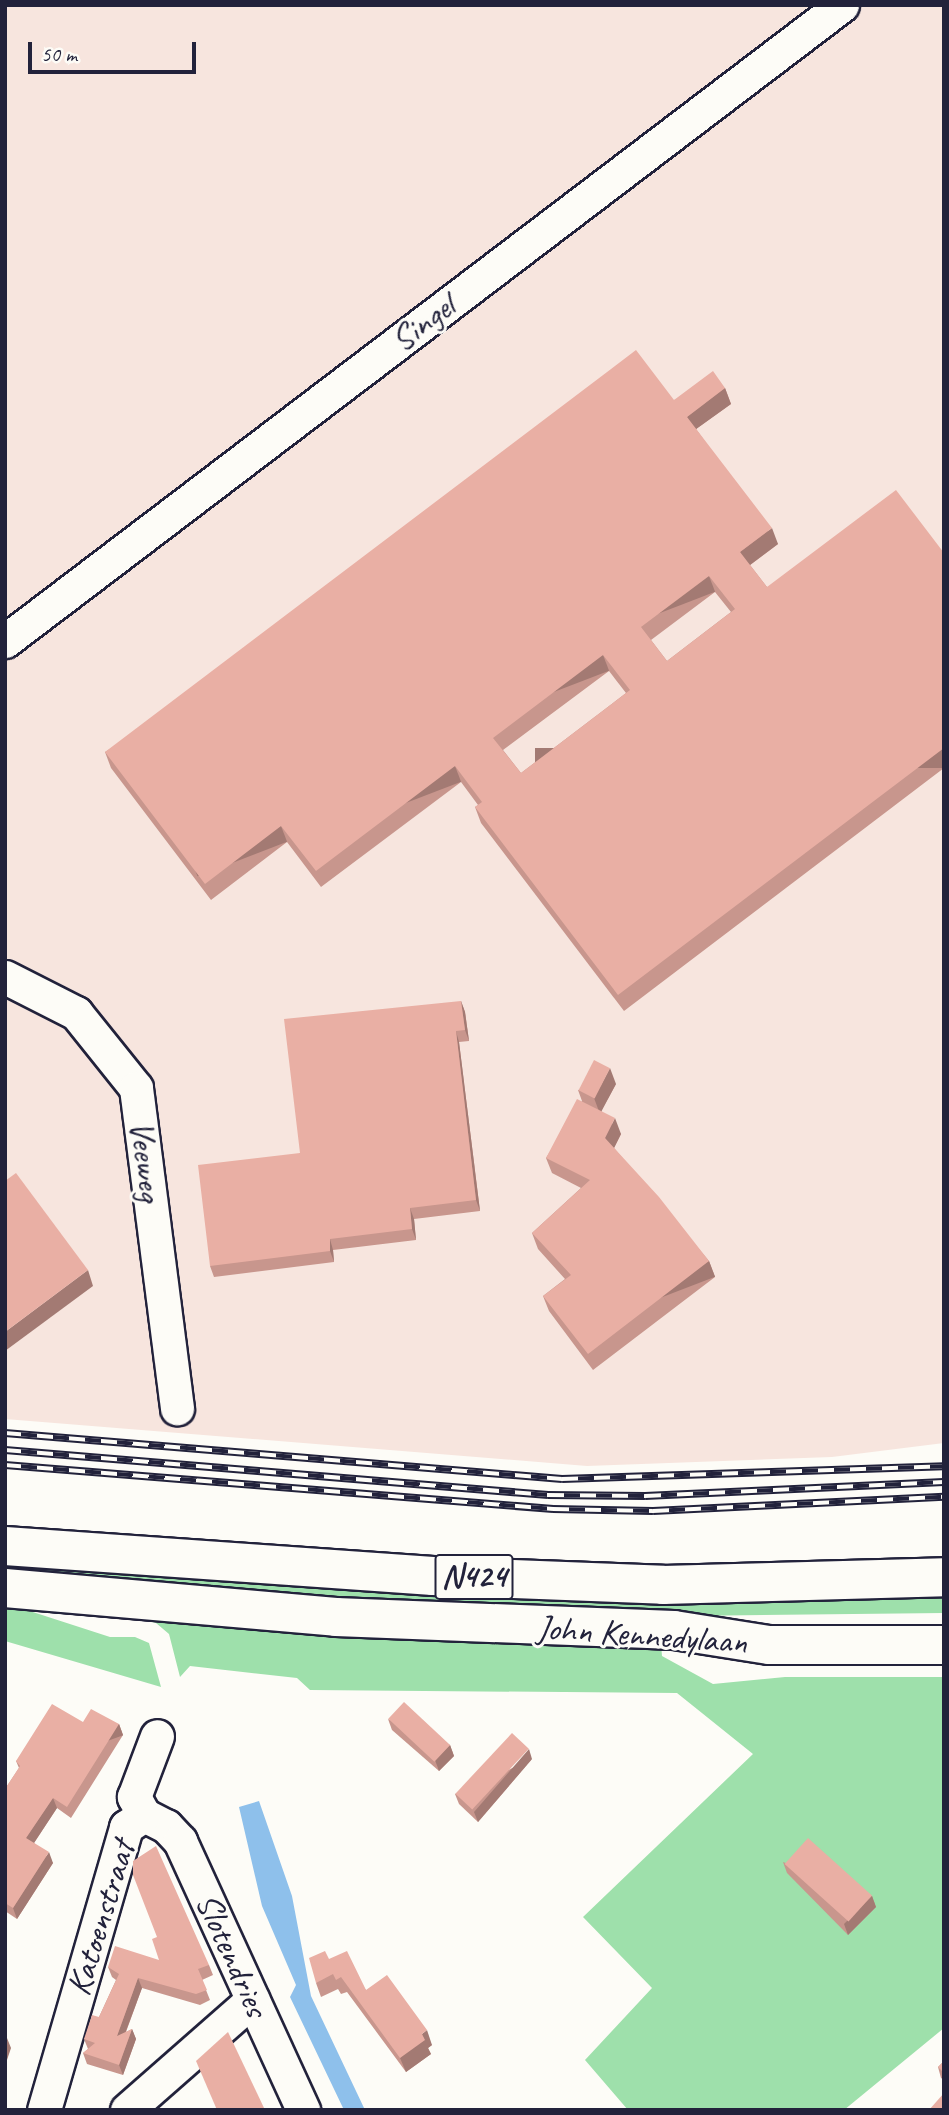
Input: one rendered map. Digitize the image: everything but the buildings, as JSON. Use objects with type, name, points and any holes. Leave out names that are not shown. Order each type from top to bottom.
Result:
[{"type":"highway","name":"John Kennedylaan","points":[[5,1546],[433,1576],[663,1585],[944,1577]]},
{"type":"highway","name":"John Kennedylaan","points":[[5,1588],[337,1617],[674,1630],[769,1645],[944,1645]]},
{"type":"street","name":"Singel","points":[[5,641],[842,5]]},
{"type":"street","name":"Veeweg","points":[[5,977],[76,1013],[136,1088],[177,1408]]},
{"type":"street","name":"Katoenstraat","points":[[44,2110],[126,1827],[144,1815],[134,1797],[157,1736]]},
{"type":"street","name":"Slotendries","points":[[144,1815],[166,1826],[180,1841],[303,2110]]},
{"type":"street","points":[[127,2110],[252,2000]]},
{"type":"shaded area","points":[[5,5],[944,5],[944,1443],[832,1457],[587,1466],[5,1419]]},
{"type":"green space","points":[[5,1559],[944,1588],[944,1613],[685,1616],[429,1608],[5,1573]]},
{"type":"green space","points":[[5,1603],[110,1637],[135,1637],[149,1643],[161,1687],[5,1641]]},
{"type":"green space","points":[[111,1612],[442,1642],[661,1644],[662,1656],[713,1684],[785,1677],[944,1677],[944,2028],[844,2110],[628,2110],[585,2060],[652,1988],[583,1917],[753,1754],[677,1693],[310,1690],[297,1678],[190,1666],[180,1677],[169,1634],[156,1623]]},
{"type":"water","points":[[259,1801],[292,1896],[311,1996],[365,2110],[344,2110],[290,1997],[296,1985],[262,1906],[239,1807]]},
{"type":"railway","points":[[5,1433],[562,1479],[944,1466]]},
{"type":"railway","points":[[5,1450],[548,1495],[645,1496],[944,1482]]},
{"type":"railway","points":[[5,1465],[553,1509],[653,1511],[944,1497]]}]
